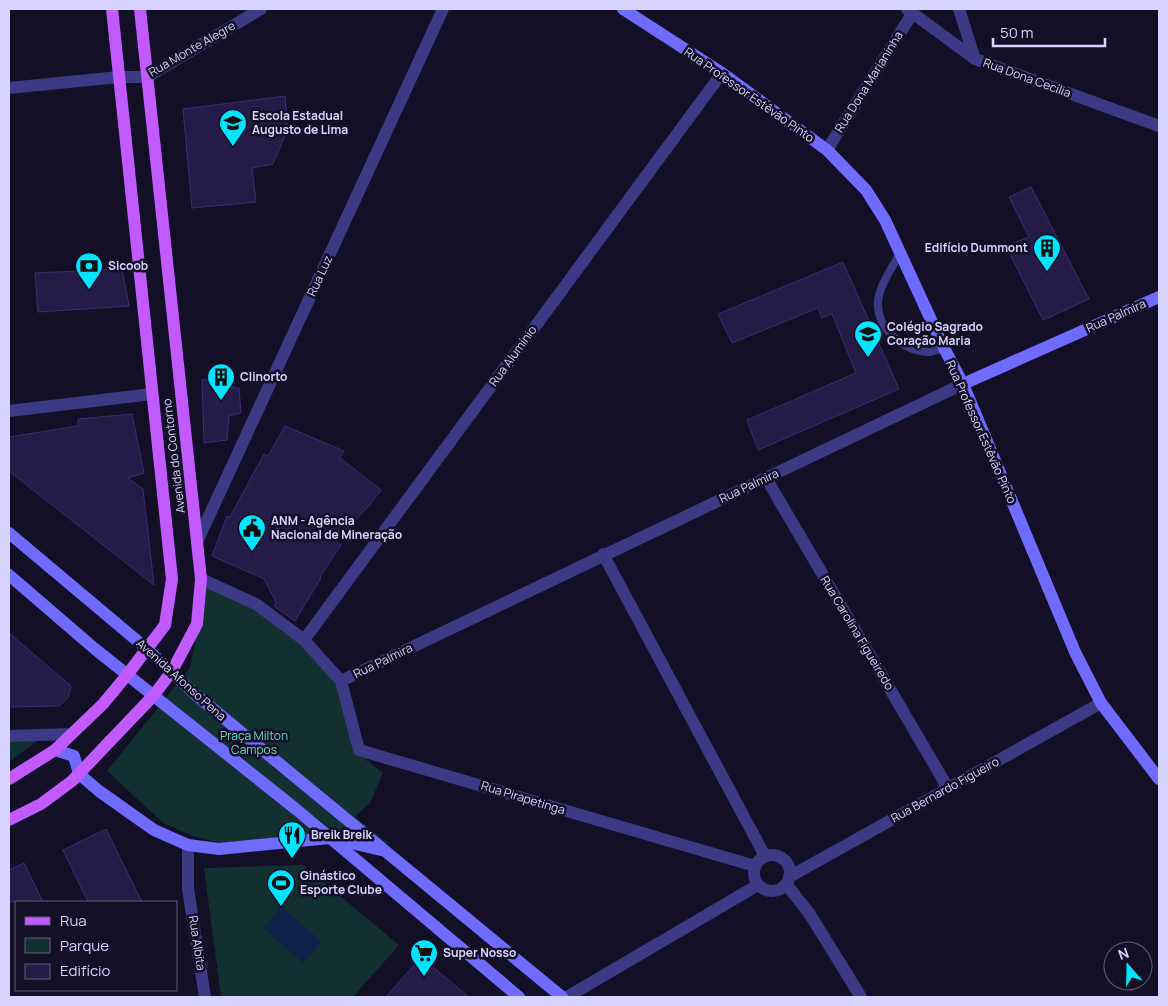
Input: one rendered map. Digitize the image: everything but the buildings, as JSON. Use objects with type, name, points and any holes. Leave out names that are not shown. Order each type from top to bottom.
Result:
[{"type":"main road","name":"Avenida do Contorno","points":[[9,779],[55,750],[98,710],[128,675],[165,625],[172,579],[112,9]]},
{"type":"main road","name":"Avenida do Contorno","points":[[9,820],[40,804],[79,774],[154,695],[172,671],[197,624],[201,579],[140,9]]},
{"type":"main road","name":"Rua Professor Estêvão Pinto","points":[[623,9],[722,73],[827,150],[866,190],[885,220],[944,348],[963,384],[1075,652],[1101,702],[1159,779]]},
{"type":"main road","name":"Rua Palmira","points":[[963,384],[1159,297]]},
{"type":"main road","name":"Avenida Afonso Pena","points":[[9,533],[147,649],[196,694],[562,997]]},
{"type":"main road","name":"Avenida Afonso Pena","points":[[9,575],[128,675],[330,838],[519,997]]},
{"type":"main road","points":[[55,750],[74,756],[79,774],[99,791],[154,830],[188,845],[219,849],[330,838],[383,850]]},
{"type":"street","name":"Rua Monte Alegre","points":[[9,88],[119,77],[147,77],[260,9]]},
{"type":"street","name":"Rua Luz","points":[[197,542],[443,9]]},
{"type":"street","points":[[958,9],[974,60]]},
{"type":"street","name":"Rua Dona Cecília","points":[[909,12],[974,60],[1159,126]]},
{"type":"street","name":"Rua Dona Marianinha","points":[[827,150],[909,12]]},
{"type":"street","name":"Rua Alumínio","points":[[304,640],[722,73]]},
{"type":"street","name":"Rua Palmira","points":[[341,682],[603,554],[963,384]]},
{"type":"street","points":[[9,411],[152,394]]},
{"type":"street","name":"Rua Carolina Figueiredo","points":[[766,478],[948,788]]},
{"type":"street","points":[[603,554],[765,856]]},
{"type":"street","points":[[201,579],[256,604],[304,640],[341,682]]},
{"type":"street","name":"Rua Pirapetinga","points":[[341,682],[359,750],[755,866]]},
{"type":"street","name":"Rua Bernardo Figueiro","points":[[788,880],[1101,702]]},
{"type":"street","points":[[9,736],[71,734]]},
{"type":"street","name":"Rua Albita","points":[[188,845],[188,889],[205,997]]},
{"type":"street","points":[[788,880],[773,891],[758,885],[754,876],[755,866],[765,856],[774,855],[782,858],[789,868],[788,880],[861,997]]},
{"type":"street","points":[[566,997],[758,885]]},
{"type":"lane","points":[[901,253],[885,281],[878,302],[882,322],[892,337],[908,347],[929,352],[944,348]]},
{"type":"green space","name":"Praça Milton Campos","points":[[206,586],[254,604],[302,640],[339,682],[357,753],[383,773],[370,803],[355,817],[388,843],[282,838],[221,843],[193,836],[163,823],[107,771],[190,668]]},
{"type":"green space","points":[[40,739],[9,762],[9,740]]},
{"type":"green space","name":"Ginástico Esporte Clube","points":[[303,865],[399,945],[353,997],[221,997],[204,868]]},
{"type":"water","points":[[281,906],[322,942],[303,963],[263,928]]},
{"type":"place","name":"Escola Estadual Augusto de Lima","points":[[233,147]]},
{"type":"place","name":"Edifício Dummont","points":[[1047,272]]},
{"type":"place","name":"Sicoob","points":[[89,290]]},
{"type":"place","name":"Colégio Sagrado Coração Maria","points":[[868,358]]},
{"type":"place","name":"Clinorto","points":[[221,401]]},
{"type":"place","name":"ANM - Agência Nacional de Mineração","points":[[252,552]]},
{"type":"place","name":"Breik Breik","points":[[292,859]]},
{"type":"place","name":"Ginástico Esporte Clube","points":[[281,907]]},
{"type":"place","name":"Super Nosso","points":[[424,977]]}]
